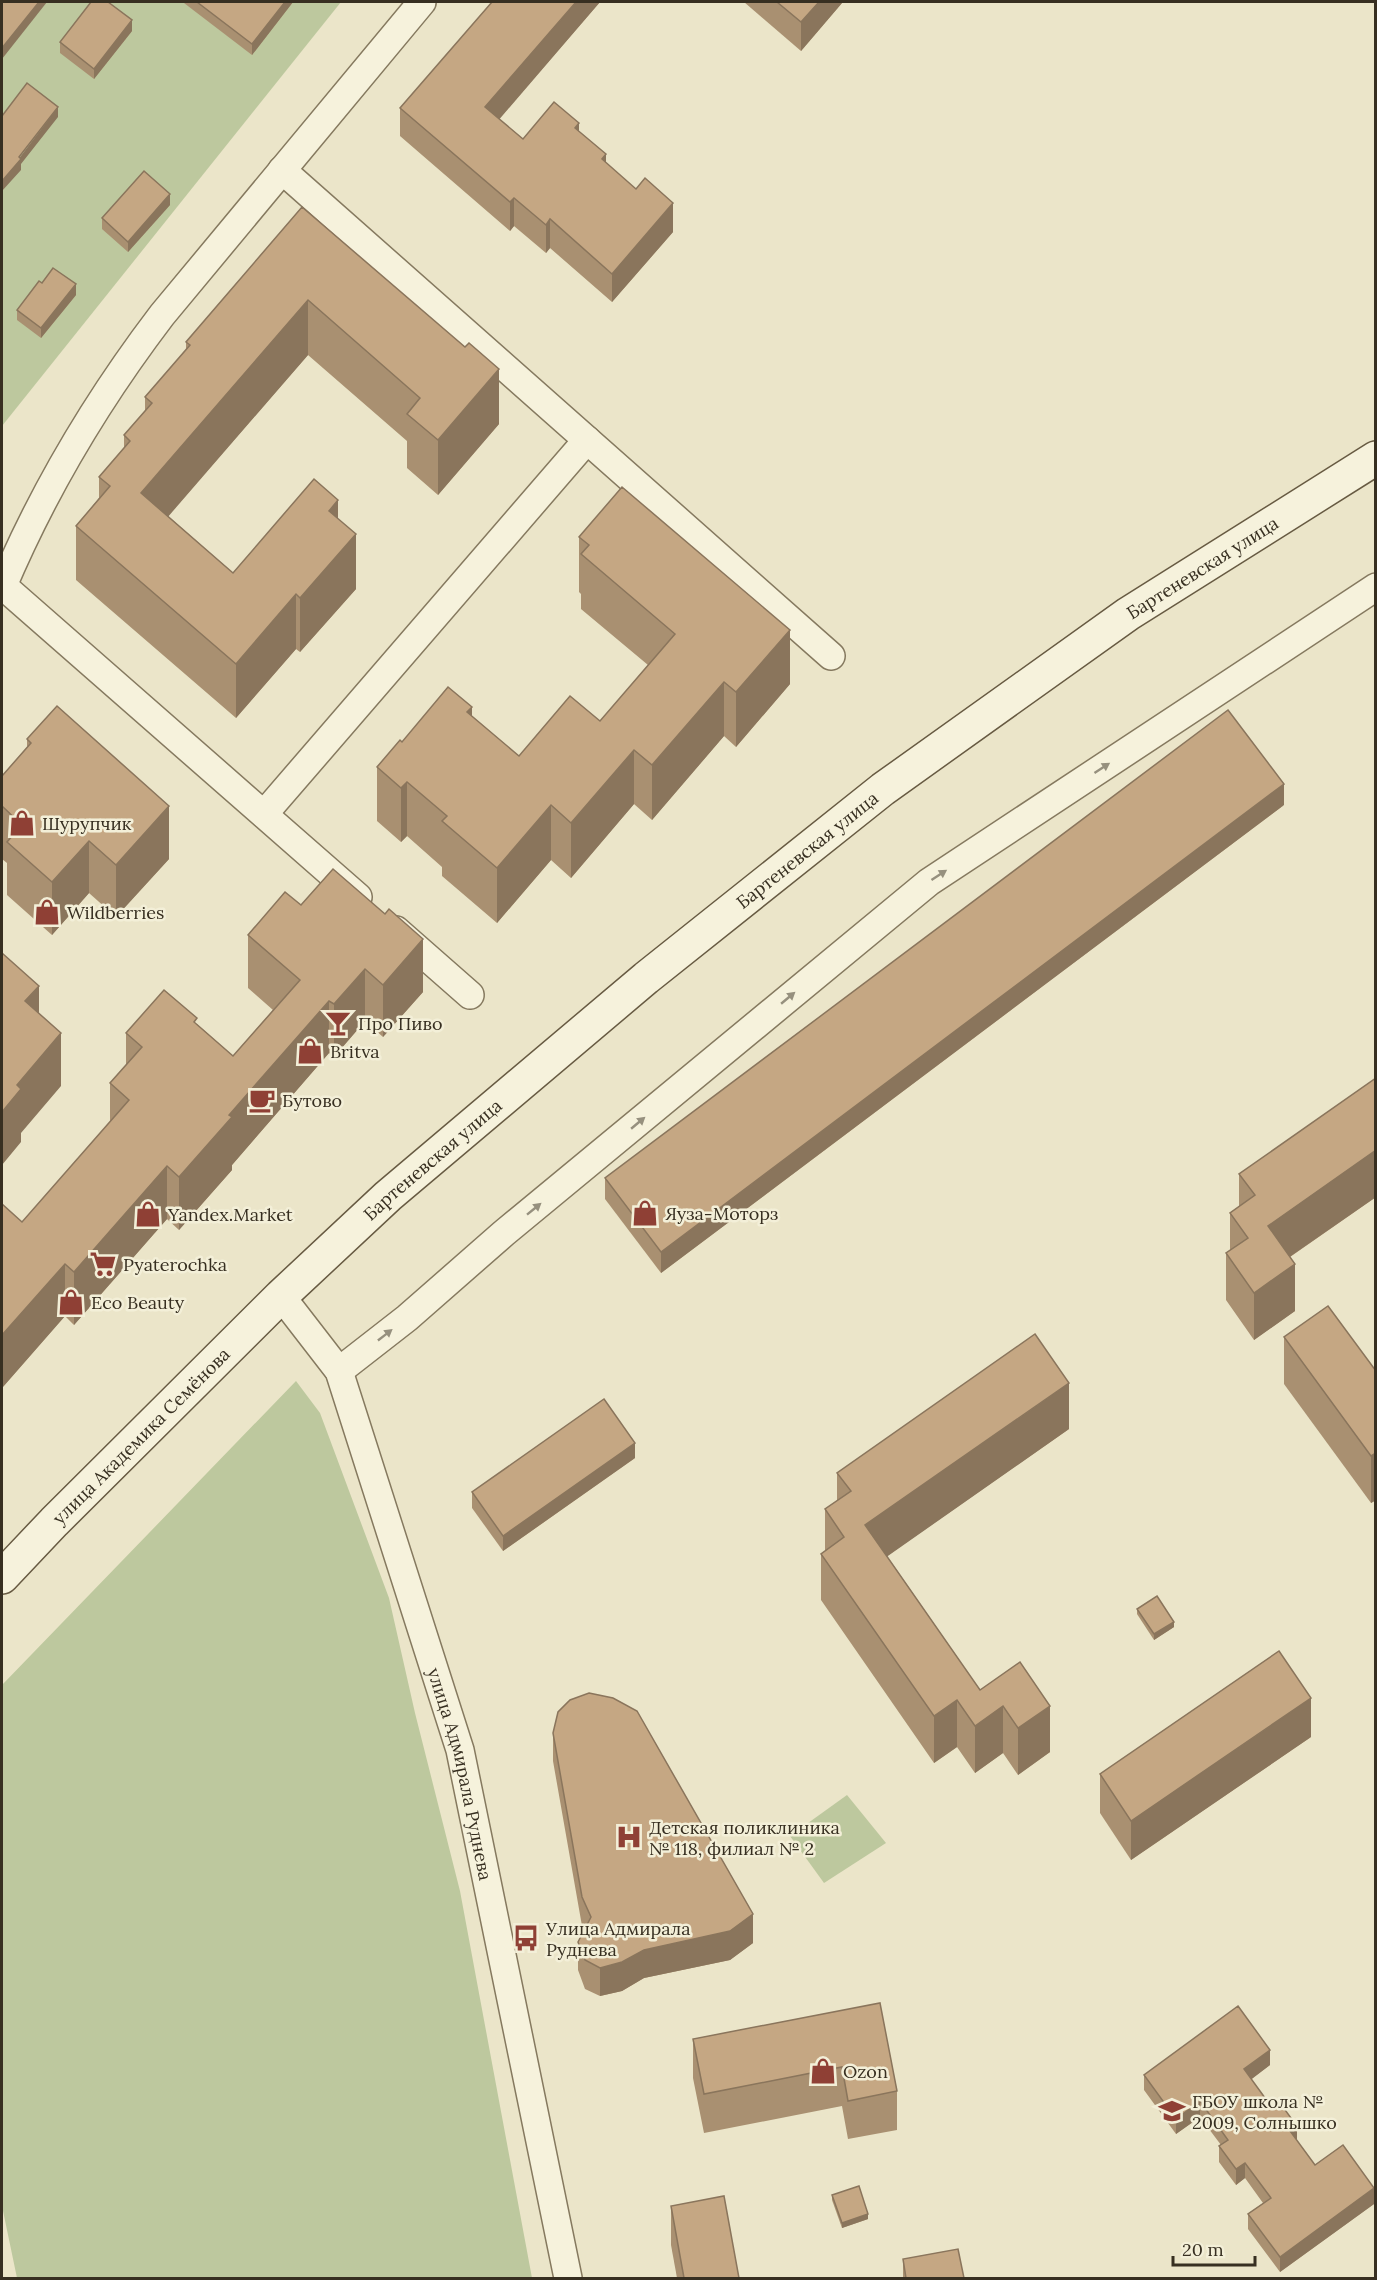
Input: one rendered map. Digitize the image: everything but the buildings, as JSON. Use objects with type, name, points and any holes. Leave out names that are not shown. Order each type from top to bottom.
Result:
[{"type":"main road","name":"Бартеневская улица","points":[[281,1296],[388,1196],[637,985],[883,789],[1128,614],[1376,458]]},
{"type":"main road","name":"улица Академика Семёнова","points":[[2,1577],[54,1522],[281,1296]]},
{"type":"street","points":[[422,2],[132,354],[66,459],[2,587],[470,995]]},
{"type":"street","points":[[282,170],[831,656]]},
{"type":"street","points":[[264,814],[587,440]]},
{"type":"street","points":[[339,1371],[407,1318],[504,1233],[929,882],[1376,587]]},
{"type":"street","name":"улица Адмирала Руднева","points":[[281,1296],[339,1371],[460,1750],[568,2278]]},
{"type":"green space","points":[[2,2],[341,2],[2,426]]},
{"type":"green space","points":[[296,1381],[320,1413],[389,1598],[415,1713],[460,1891],[532,2278],[17,2278],[2,2206],[2,1685]]},
{"type":"green space","points":[[847,1795],[886,1843],[824,1883],[790,1836]]},
{"type":"place","name":"Шурупчик","points":[[22,823]]},
{"type":"place","name":"Wildberries","points":[[47,912]]},
{"type":"place","name":"Про Пиво","points":[[338,1023]]},
{"type":"place","name":"Britva","points":[[310,1051]]},
{"type":"place","name":"Бутово","points":[[262,1100]]},
{"type":"place","name":"Яуза-Моторз","points":[[645,1213]]},
{"type":"place","name":"Yandex.Market","points":[[148,1214]]},
{"type":"place","name":"Pyaterochka","points":[[103,1264]]},
{"type":"place","name":"Eco Beauty","points":[[71,1302]]},
{"type":"place","name":"Детская поликлиника № 118, филиал № 2","points":[[629,1837]]},
{"type":"place","name":"Улица Адмирала Руднева","points":[[526,1938]]},
{"type":"place","name":"Ozon","points":[[823,2071]]},
{"type":"place","name":"ГБОУ школа № 2009, Солнышко","points":[[1172,2111]]}]
